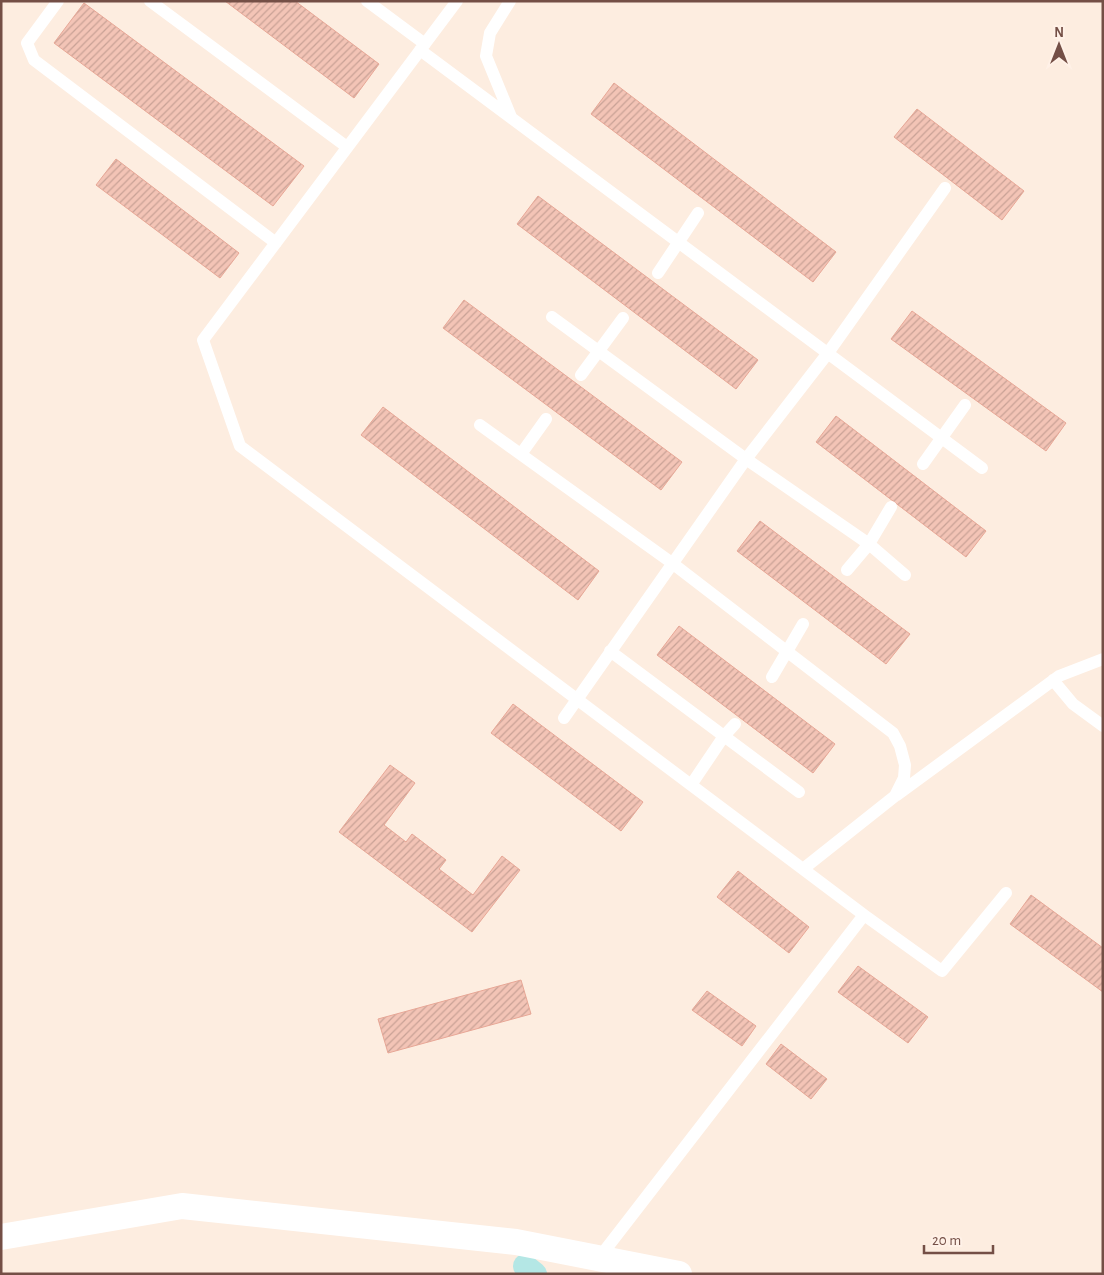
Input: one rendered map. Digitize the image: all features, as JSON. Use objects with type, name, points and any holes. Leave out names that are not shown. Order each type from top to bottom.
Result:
[{"type":"street","points":[[1,1237],[182,1206],[516,1242],[679,1274]]},
{"type":"lane","points":[[58,1],[27,42],[34,60],[276,243]]},
{"type":"lane","points":[[150,1],[347,147]]},
{"type":"lane","points":[[367,1],[511,118],[982,468]]},
{"type":"lane","points":[[457,1],[203,340],[240,446],[864,915],[942,971],[1006,893]]},
{"type":"lane","points":[[510,1],[490,33],[486,56],[511,118]]},
{"type":"lane","points":[[564,718],[746,459],[828,353],[945,188]]},
{"type":"lane","points":[[658,273],[698,212]]},
{"type":"lane","points":[[552,317],[746,459],[868,544],[905,575]]},
{"type":"lane","points":[[581,375],[623,318]]},
{"type":"lane","points":[[923,464],[943,439],[965,405]]},
{"type":"lane","points":[[520,454],[546,418]]},
{"type":"lane","points":[[480,425],[672,563],[893,733],[900,746],[905,765],[904,778],[895,796]]},
{"type":"lane","points":[[847,570],[868,544],[890,507]]},
{"type":"lane","points":[[772,677],[803,624]]},
{"type":"lane","points":[[610,651],[800,792]]},
{"type":"lane","points":[[803,869],[895,796],[1053,680],[1103,659]]},
{"type":"lane","points":[[1053,680],[1073,704],[1103,726]]},
{"type":"lane","points":[[691,785],[724,736],[736,724]]},
{"type":"lane","points":[[599,1258],[864,915]]},
{"type":"building","points":[[225,1],[295,1],[379,64],[354,98]]},
{"type":"building","points":[[84,3],[304,166],[273,206],[54,43]]},
{"type":"building","points":[[614,83],[836,252],[813,282],[591,114]]},
{"type":"building","points":[[917,109],[1024,191],[1002,220],[894,137]]},
{"type":"building","points":[[116,159],[239,253],[220,278],[96,185]]},
{"type":"building","points":[[538,196],[758,360],[736,389],[517,224]]},
{"type":"building","points":[[464,300],[682,462],[661,490],[443,328]]},
{"type":"building","points":[[912,311],[1066,423],[1046,451],[891,339]]},
{"type":"building","points":[[383,407],[599,571],[578,600],[361,435]]},
{"type":"building","points":[[836,416],[986,531],[966,557],[816,442]]},
{"type":"building","points":[[760,521],[910,634],[886,664],[737,551]]},
{"type":"building","points":[[679,626],[835,744],[813,773],[657,655]]},
{"type":"building","points":[[513,704],[643,802],[621,831],[491,733]]},
{"type":"building","points":[[390,765],[415,783],[384,825],[406,842],[412,834],[446,860],[439,869],[473,895],[502,856],[520,870],[472,932],[339,832]]},
{"type":"building","points":[[738,871],[809,927],[789,953],[717,897]]},
{"type":"building","points":[[1031,895],[1103,948],[1103,992],[1010,924]]},
{"type":"building","points":[[858,966],[928,1017],[908,1043],[838,992]]},
{"type":"building","points":[[521,980],[531,1014],[388,1053],[378,1019]]},
{"type":"building","points":[[707,991],[756,1026],[742,1046],[692,1010]]},
{"type":"building","points":[[781,1044],[827,1079],[811,1099],[766,1064]]},
{"type":"waterway","points":[[525,1266],[535,1274]]}]
